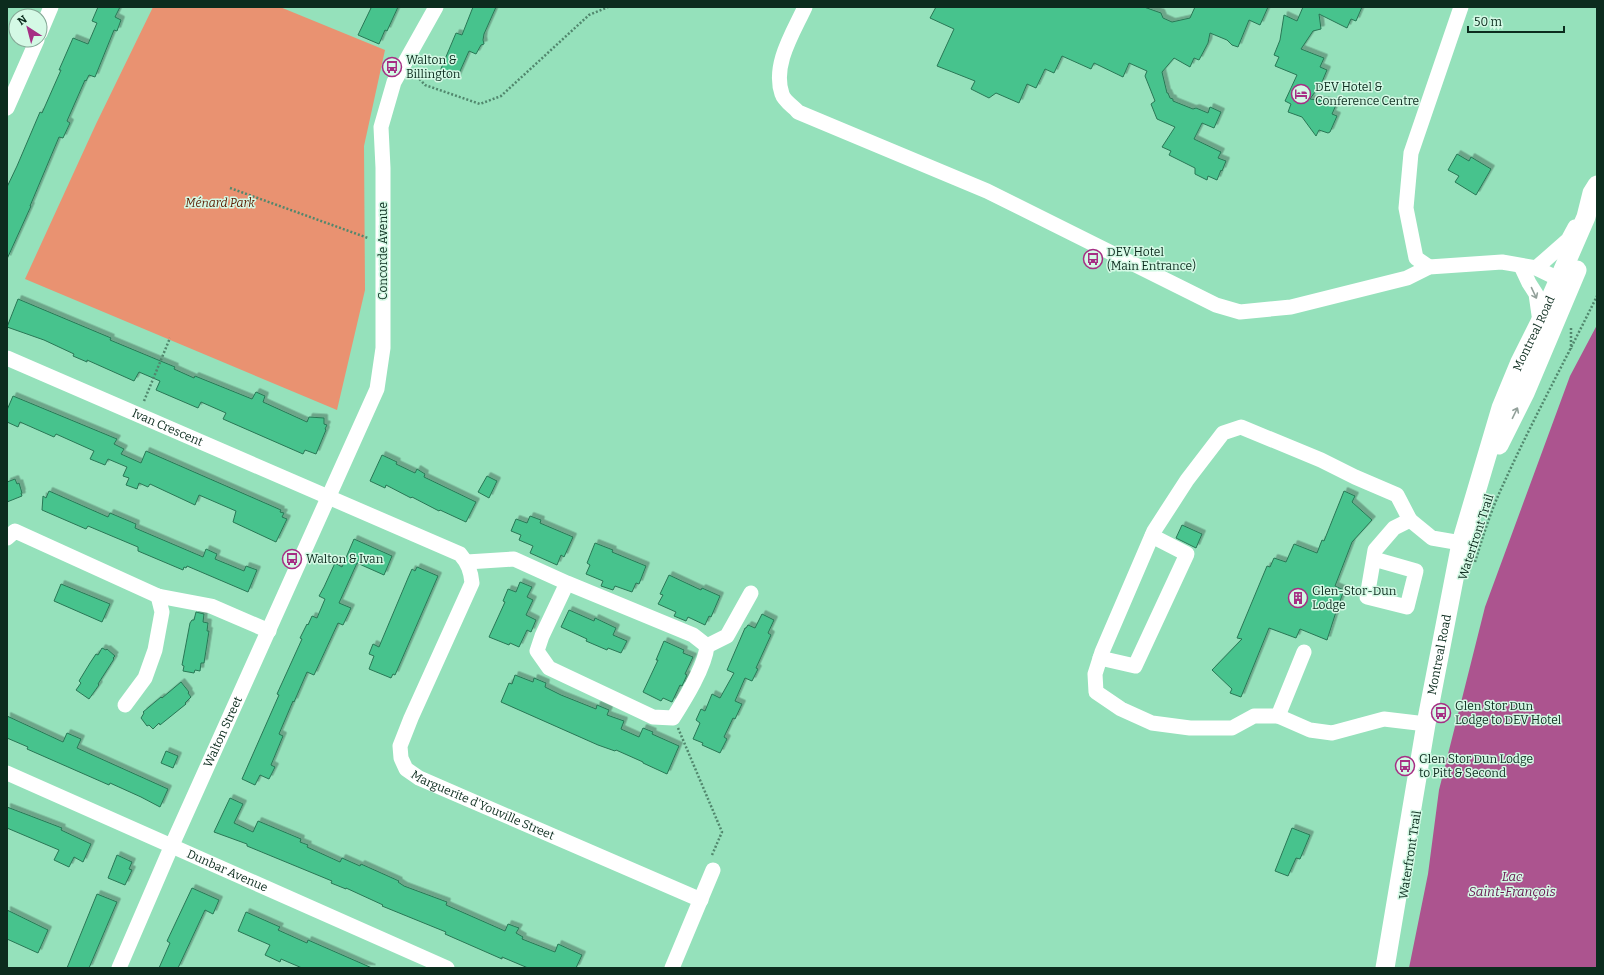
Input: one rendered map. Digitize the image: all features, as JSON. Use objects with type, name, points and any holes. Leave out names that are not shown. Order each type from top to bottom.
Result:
[{"type":"main road","name":"Montreal Road","points":[[1479,486],[1525,393],[1565,282],[1594,189]]},
{"type":"main road","name":"Montreal Road","points":[[1385,968],[1426,724],[1461,543],[1501,408],[1520,362],[1540,322],[1565,282],[1597,224]]},
{"type":"street","name":"Concorde Avenue","points":[[329,497],[377,389],[383,348],[383,168],[381,127],[394,82],[436,7]]},
{"type":"street","points":[[805,7],[785,48],[778,75],[782,96],[798,112],[987,191],[1216,305],[1240,312],[1291,307],[1407,278],[1429,267],[1502,262],[1536,268],[1565,282]]},
{"type":"street","points":[[1429,267],[1416,258],[1406,208],[1411,153],[1461,7]]},
{"type":"street","points":[[7,108],[33,48]]},
{"type":"street","points":[[1536,268],[1568,240],[1594,189]]},
{"type":"street","points":[[1520,266],[1536,294],[1540,322]]},
{"type":"street","name":"Ivan Crescent","points":[[7,358],[329,497]]},
{"type":"street","points":[[1426,724],[1384,719],[1332,732],[1310,730],[1278,716],[1254,716],[1232,728],[1190,728],[1152,723],[1121,709],[1096,692],[1095,674],[1100,658],[1152,536],[1187,480],[1223,433],[1240,427],[1321,460],[1355,477],[1397,495],[1410,520],[1432,538],[1461,543]]},
{"type":"street","points":[[329,497],[452,549],[460,554],[467,562],[514,559],[567,583],[694,636],[707,646]]},
{"type":"street","name":"Walton Street","points":[[119,968],[172,845],[329,497]]},
{"type":"street","points":[[1374,559],[1375,550],[1394,528],[1410,520]]},
{"type":"street","points":[[7,538],[15,531],[158,596],[211,606],[269,631]]},
{"type":"street","points":[[1100,658],[1135,666],[1187,554],[1152,536]]},
{"type":"street","name":"Marguerite d'Youville Street","points":[[467,562],[472,572],[472,583],[411,718],[400,746],[401,758],[406,769],[419,778],[701,900]]},
{"type":"street","points":[[567,583],[542,636],[537,651],[549,668],[653,717],[674,718],[684,702],[706,656],[707,646]]},
{"type":"street","points":[[707,646],[727,636],[751,593]]},
{"type":"street","points":[[124,705],[146,678],[155,650],[162,612],[158,596]]},
{"type":"street","points":[[1278,716],[1304,652]]},
{"type":"street","name":"Dunbar Avenue","points":[[7,773],[447,968]]},
{"type":"street","points":[[672,968],[713,870]]},
{"type":"path","points":[[414,73],[426,85],[480,104],[501,96],[589,15],[608,7]]},
{"type":"path","points":[[230,188],[368,238]]},
{"type":"path","name":"Waterfront Trail","points":[[1472,568],[1502,486],[1538,411],[1597,296]]},
{"type":"path","points":[[144,400],[170,338]]},
{"type":"path","points":[[674,718],[722,832],[712,855]]},
{"type":"green space","name":"Ménard Park","points":[[153,7],[280,7],[385,50],[364,146],[365,290],[337,410],[25,279],[96,124]]},
{"type":"water","name":"Lac Saint-François","points":[[1597,325],[1597,968],[1409,968],[1428,874],[1439,790],[1485,607],[1570,376]]},
{"type":"building","points":[[98,7],[120,7],[115,17],[121,20],[117,31],[114,30],[95,77],[89,75],[86,81],[85,80],[67,121],[70,123],[63,138],[59,137],[31,206],[7,259],[7,187],[40,112],[42,113],[73,38],[88,44],[97,23],[92,21]]},
{"type":"building","points":[[368,7],[398,7],[379,44],[358,35],[371,8]]},
{"type":"building","points":[[473,7],[496,7],[484,34],[484,44],[481,45],[476,54],[469,51],[457,78],[440,71],[456,33],[462,35]]},
{"type":"building","name":"DEV Hotel & Conference Centre","points":[[936,7],[1144,7],[1161,13],[1163,18],[1172,22],[1190,18],[1195,7],[1268,7],[1260,25],[1249,20],[1238,47],[1232,45],[1227,40],[1210,33],[1208,43],[1199,60],[1194,58],[1190,67],[1174,58],[1162,72],[1167,93],[1173,101],[1208,113],[1210,107],[1221,112],[1214,128],[1202,123],[1194,139],[1221,152],[1218,158],[1226,161],[1217,180],[1208,176],[1207,180],[1195,174],[1195,168],[1169,155],[1171,151],[1162,147],[1175,127],[1157,119],[1151,104],[1155,101],[1145,76],[1147,71],[1129,63],[1123,77],[1094,63],[1091,69],[1062,56],[1054,73],[1045,69],[1036,88],[1027,84],[1019,103],[996,93],[989,98],[971,89],[975,81],[937,66],[954,29],[930,18]]},
{"type":"building","points":[[1303,7],[1362,7],[1356,21],[1351,19],[1347,28],[1319,14],[1321,29],[1313,31],[1301,49],[1324,58],[1320,67],[1327,70],[1322,82],[1310,99],[1326,101],[1336,105],[1332,114],[1337,116],[1330,132],[1328,133],[1319,130],[1316,136],[1302,117],[1288,112],[1291,104],[1285,101],[1297,75],[1275,66],[1279,57],[1274,55],[1280,40],[1284,15],[1297,21]]},
{"type":"building","points":[[1457,154],[1469,161],[1471,157],[1491,169],[1476,195],[1455,182],[1459,176],[1448,170]]},
{"type":"building","points":[[18,299],[111,338],[110,340],[175,367],[174,369],[194,378],[195,376],[252,399],[256,392],[265,396],[263,402],[307,422],[309,417],[324,418],[324,424],[327,425],[326,430],[316,454],[305,450],[303,454],[223,419],[226,413],[201,402],[198,408],[156,390],[160,381],[139,372],[134,381],[87,360],[87,362],[73,356],[74,354],[44,340],[7,327]]},
{"type":"building","points":[[13,396],[117,439],[114,444],[124,449],[121,454],[141,463],[146,451],[281,510],[280,512],[284,513],[282,517],[287,519],[276,542],[233,522],[236,511],[199,495],[195,505],[150,484],[148,487],[139,483],[137,489],[126,485],[129,478],[123,476],[127,467],[108,459],[105,465],[90,459],[94,451],[56,434],[54,437],[20,422],[18,427],[7,422],[7,410]]},
{"type":"building","points":[[382,455],[415,473],[417,469],[425,474],[424,477],[476,502],[466,522],[440,510],[439,511],[386,485],[385,488],[370,481]]},
{"type":"building","points":[[487,476],[497,481],[489,498],[478,492]]},
{"type":"building","points":[[15,479],[17,484],[19,483],[22,496],[7,502],[7,482]]},
{"type":"building","points":[[49,491],[108,517],[110,513],[136,524],[135,528],[203,557],[206,549],[217,554],[215,559],[244,571],[246,566],[257,570],[248,592],[187,566],[186,568],[184,567],[183,570],[138,551],[138,547],[88,526],[86,529],[42,510],[43,496],[46,498]]},
{"type":"building","name":"Glen-Stor-Dun Lodge","points":[[1344,491],[1355,496],[1352,502],[1372,520],[1352,542],[1335,586],[1344,590],[1327,640],[1300,629],[1296,638],[1269,628],[1241,697],[1230,693],[1232,689],[1212,670],[1242,639],[1237,638],[1267,566],[1270,567],[1274,558],[1286,562],[1294,544],[1317,553],[1322,540],[1324,541]]},
{"type":"building","points":[[530,516],[541,520],[540,523],[573,537],[564,557],[561,555],[557,565],[530,553],[533,546],[519,540],[521,535],[511,531],[516,519],[527,523]]},
{"type":"building","points":[[1182,525],[1202,534],[1196,548],[1176,538]]},
{"type":"building","points":[[354,539],[392,556],[384,575],[357,563],[339,603],[351,608],[343,625],[338,623],[314,675],[307,672],[294,702],[293,701],[279,734],[283,736],[271,765],[275,767],[269,779],[260,775],[255,785],[242,779],[279,695],[277,694],[302,639],[300,638],[312,616],[317,618],[325,599],[319,596],[335,563],[342,567]]},
{"type":"building","points":[[595,543],[613,550],[612,552],[646,566],[639,584],[636,583],[632,592],[615,586],[613,590],[601,586],[603,581],[586,574],[590,565],[587,563]]},
{"type":"building","points":[[417,567],[438,576],[395,675],[393,674],[391,678],[369,669],[374,656],[369,654],[373,644],[379,647],[412,569],[415,571]]},
{"type":"building","points":[[669,575],[701,590],[702,588],[720,596],[711,617],[709,616],[705,625],[688,617],[686,621],[674,616],[676,612],[658,604],[663,595],[660,594]]},
{"type":"building","points":[[520,582],[532,587],[527,597],[533,600],[526,615],[536,620],[531,632],[527,630],[519,647],[510,643],[509,645],[489,637],[505,602],[503,601],[508,589],[516,592]]},
{"type":"building","points":[[61,584],[110,604],[102,622],[54,601]]},
{"type":"building","points":[[569,610],[594,621],[595,618],[616,628],[613,635],[627,641],[621,653],[608,648],[607,650],[586,641],[587,639],[561,627]]},
{"type":"building","points":[[196,612],[204,614],[203,622],[208,623],[207,631],[209,631],[204,663],[201,663],[200,671],[195,670],[194,673],[183,671],[184,666],[182,665],[190,623],[194,620]]},
{"type":"building","points":[[762,614],[774,620],[768,633],[771,635],[756,668],[758,669],[752,681],[745,678],[735,701],[742,704],[724,737],[727,739],[720,753],[693,739],[700,723],[696,720],[701,709],[705,711],[712,694],[720,698],[734,673],[727,670],[745,628],[748,625],[755,628]]},
{"type":"building","points":[[664,641],[684,650],[683,653],[693,657],[685,674],[687,675],[682,686],[680,685],[672,702],[663,698],[661,701],[643,692],[658,660],[656,660]]},
{"type":"building","points":[[102,648],[107,649],[115,656],[98,684],[99,685],[89,699],[76,690],[81,683],[79,681],[90,663],[96,654],[98,655]]},
{"type":"building","points":[[515,675],[533,682],[534,678],[546,683],[545,687],[561,695],[596,709],[597,705],[609,710],[607,715],[624,721],[621,729],[639,737],[643,728],[653,732],[652,734],[679,746],[667,774],[616,750],[615,751],[598,745],[501,702],[509,683],[512,684]]},
{"type":"building","points":[[181,682],[191,697],[185,703],[186,704],[153,729],[149,725],[147,726],[141,718],[144,713],[143,712]]},
{"type":"building","points":[[7,716],[63,742],[67,733],[81,739],[77,748],[168,789],[160,807],[110,783],[109,785],[27,749],[28,747],[7,738]]},
{"type":"building","points":[[166,751],[178,756],[173,768],[161,763]]},
{"type":"building","points":[[230,798],[243,804],[234,823],[253,832],[258,821],[301,839],[300,842],[308,845],[307,847],[340,862],[342,858],[360,866],[361,864],[399,881],[398,882],[404,886],[447,902],[446,905],[505,931],[508,924],[519,928],[516,933],[523,937],[522,939],[555,952],[558,944],[582,955],[576,968],[528,968],[502,957],[502,959],[445,934],[446,932],[382,906],[383,905],[346,888],[331,883],[332,881],[247,846],[247,844],[214,832]]},
{"type":"building","points":[[7,807],[62,828],[61,830],[91,844],[83,862],[74,857],[69,867],[54,860],[59,850],[7,828]]},
{"type":"building","points":[[1292,828],[1310,835],[1300,859],[1296,858],[1288,876],[1275,871]]},
{"type":"building","points":[[117,855],[132,862],[129,869],[132,870],[125,885],[108,878]]},
{"type":"building","points":[[192,888],[219,900],[213,914],[205,910],[178,968],[159,968],[170,943],[167,941]]},
{"type":"building","points":[[97,894],[117,902],[89,968],[67,968]]},
{"type":"building","points":[[7,910],[48,930],[38,953],[7,939]]},
{"type":"building","points":[[246,912],[280,927],[278,930],[307,943],[308,940],[372,968],[302,968],[281,959],[280,962],[265,955],[270,945],[238,931]]},
{"type":"place","name":"Walton & Billington","points":[[392,67]]},
{"type":"place","name":"DEV Hotel & Conference Centre","points":[[1301,94]]},
{"type":"place","name":"DEV Hotel (Main Entrance)","points":[[1093,259]]},
{"type":"place","name":"Walton & Ivan","points":[[292,559]]},
{"type":"place","name":"Glen-Stor-Dun Lodge","points":[[1298,598]]},
{"type":"place","name":"Glen Stor Dun Lodge to DEV Hotel","points":[[1441,713]]},
{"type":"place","name":"Glen Stor Dun Lodge to Pitt & Second","points":[[1405,766]]}]
